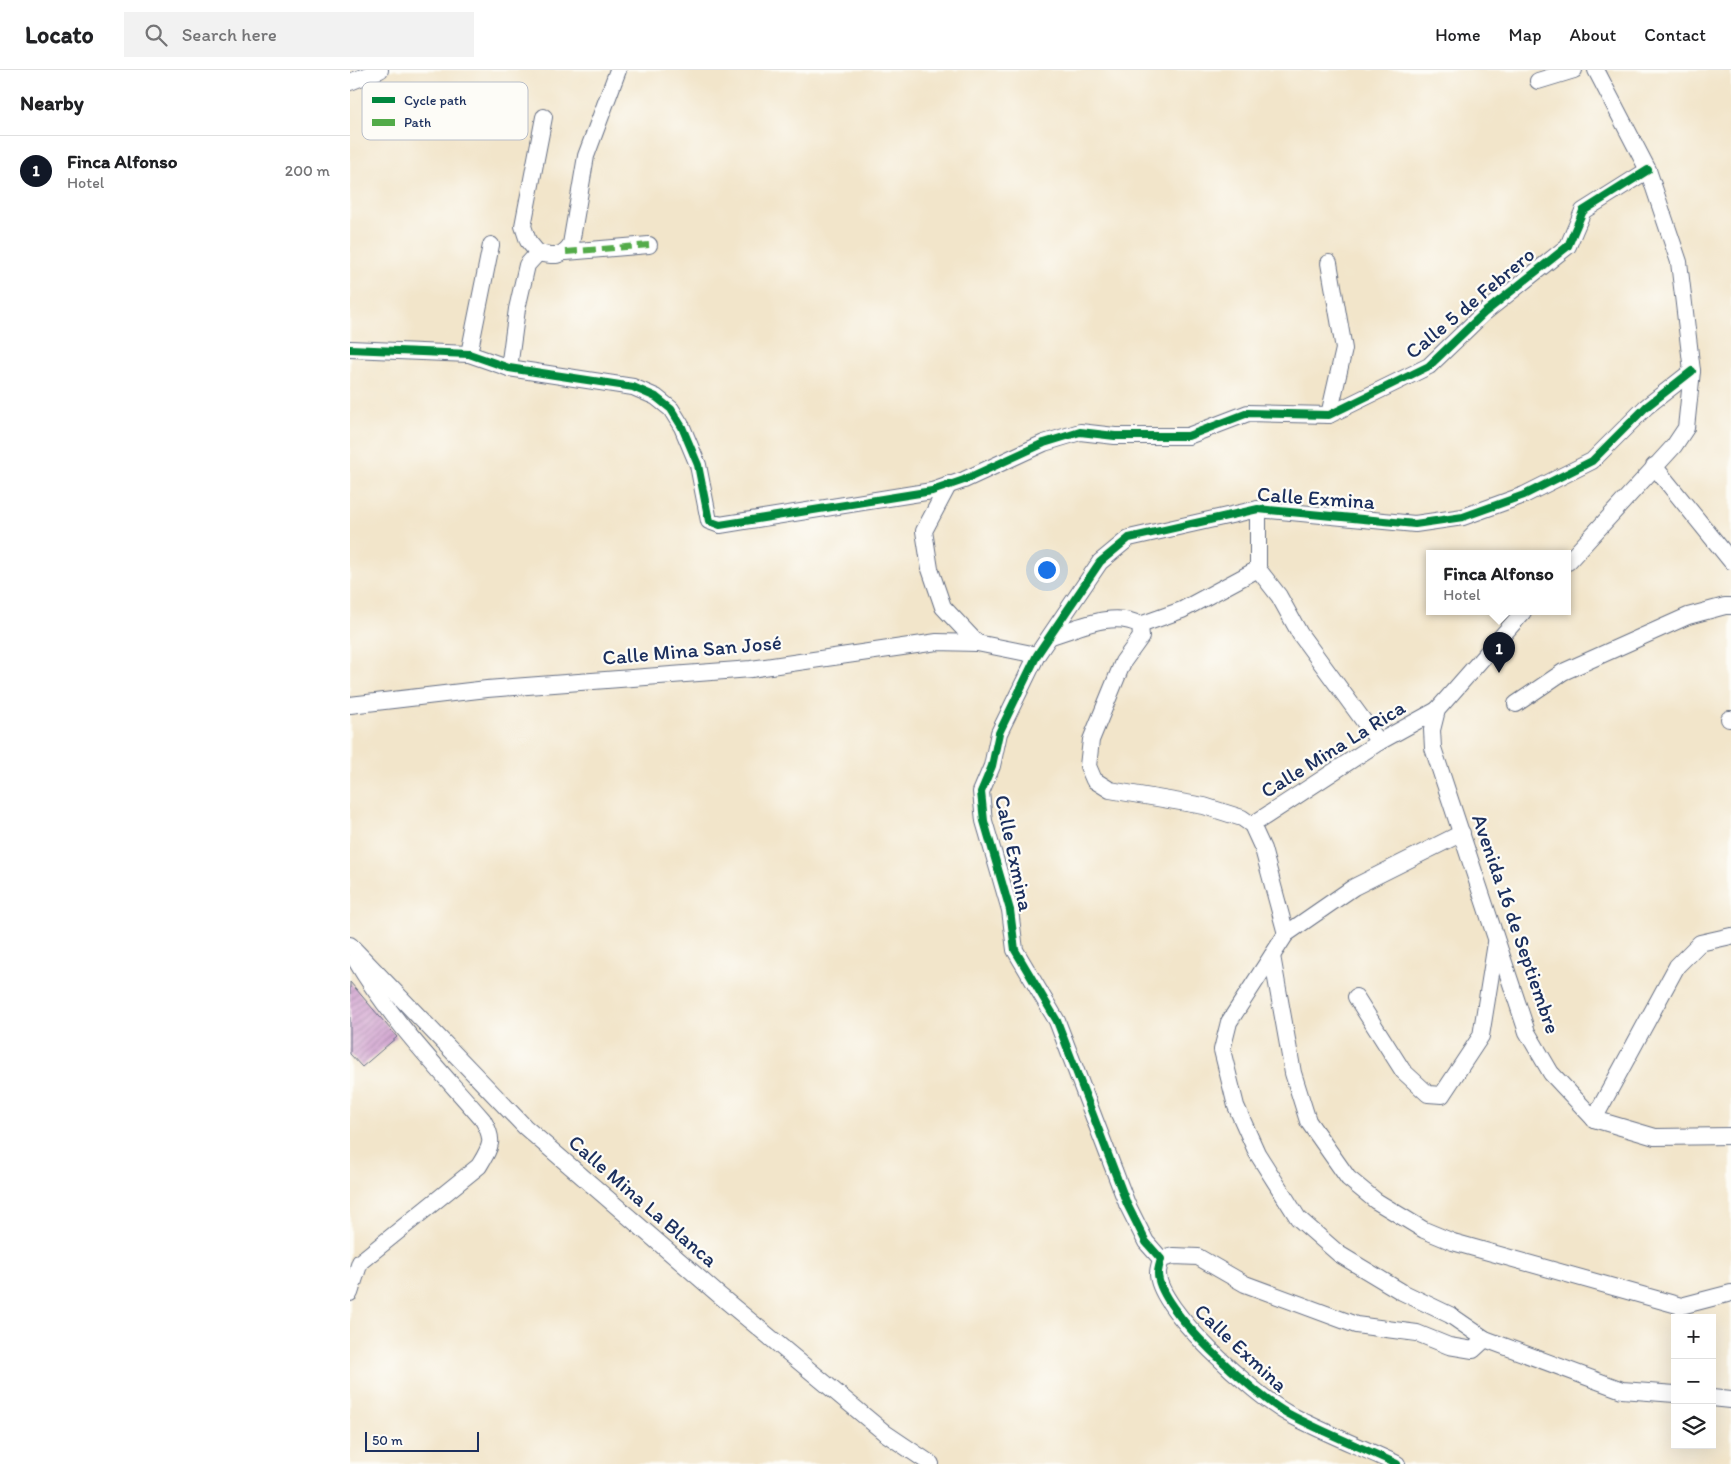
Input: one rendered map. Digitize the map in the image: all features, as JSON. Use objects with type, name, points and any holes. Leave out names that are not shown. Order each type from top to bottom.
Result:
[{"type":"street","points":[[350,82],[380,70]]},
{"type":"street","points":[[566,252],[572,238],[586,156],[618,70]]},
{"type":"street","points":[[1538,81],[1574,70]]},
{"type":"street","points":[[1571,559],[1674,446],[1686,428],[1692,371],[1679,262],[1648,170],[1596,70]]},
{"type":"street","points":[[544,117],[523,226],[528,241],[538,253],[555,256],[566,252],[649,245]]},
{"type":"street","name":"Calle 5 de Febrero","points":[[949,484],[964,480],[1044,443],[1080,432],[1116,436],[1188,436],[1248,413],[1329,415],[1429,366],[1484,313],[1568,246],[1583,211],[1648,170]]},
{"type":"street","points":[[469,354],[491,245]]},
{"type":"street","points":[[509,368],[517,309],[527,265],[538,253]]},
{"type":"street","points":[[1329,263],[1344,349],[1329,415]]},
{"type":"street","points":[[350,349],[469,354],[509,368],[633,387],[656,397],[671,409],[682,427],[698,465],[708,521],[720,525],[932,491],[949,484]]},
{"type":"street","name":"Calle Exmina","points":[[1397,1464],[1286,1413],[1246,1382],[1186,1326],[1166,1298],[1157,1274],[1161,1258],[1146,1242],[1127,1204],[1057,1020],[1015,950],[1010,910],[984,821],[981,792],[992,766],[999,732],[1037,655],[1100,562],[1129,538],[1258,508],[1415,524],[1463,517],[1524,494],[1592,461],[1646,407],[1692,371]]},
{"type":"street","points":[[1654,466],[1731,561]]},
{"type":"street","points":[[949,484],[924,531],[930,569],[943,607],[977,643]]},
{"type":"street","points":[[1258,508],[1258,570],[1279,596],[1300,634],[1378,742]]},
{"type":"street","points":[[1140,625],[1182,610],[1258,570]]},
{"type":"street","points":[[1516,704],[1572,668],[1688,616],[1731,606]]},
{"type":"street","points":[[1437,710],[1520,615]]},
{"type":"street","points":[[1051,636],[1111,619],[1130,619],[1140,625]]},
{"type":"street","points":[[1140,625],[1141,637],[1135,648],[1123,662],[1091,740],[1088,766],[1094,780],[1110,790],[1204,806],[1242,818],[1252,825],[1263,849],[1286,934]]},
{"type":"street","name":"Calle Mina San José","points":[[350,705],[487,689],[751,669],[937,642],[977,643],[1037,655]]},
{"type":"street","name":"Calle Mina La Rica","points":[[1252,825],[1378,742],[1437,710]]},
{"type":"street","name":"Avenida 16 de Septiembre","points":[[1437,710],[1432,730],[1433,748],[1527,1032],[1551,1072],[1594,1119]]},
{"type":"street","points":[[1462,833],[1354,887],[1286,934],[1229,1022],[1222,1050],[1236,1106],[1257,1153],[1298,1218],[1339,1254],[1402,1292],[1450,1315],[1485,1339],[1622,1390],[1671,1394]]},
{"type":"street","points":[[1731,936],[1700,943],[1677,966],[1594,1119],[1655,1137],[1731,1136]]},
{"type":"street","points":[[1356,997],[1403,1071],[1428,1094],[1442,1094],[1481,1036],[1497,940]]},
{"type":"street","name":"Calle Mina La Blanca","points":[[350,945],[524,1127],[719,1295],[885,1433],[931,1464]]},
{"type":"street","points":[[350,951],[368,982],[409,1036],[483,1120],[491,1134],[489,1148],[479,1166],[355,1260],[350,1293]]},
{"type":"street","points":[[1272,956],[1293,1073],[1308,1121],[1348,1178],[1376,1201],[1424,1230],[1453,1242],[1673,1304],[1681,1306],[1731,1293]]},
{"type":"street","points":[[1161,1258],[1174,1256],[1198,1257],[1245,1284],[1356,1325],[1417,1333],[1449,1346],[1473,1350],[1485,1339]]},
{"type":"street","points":[[1716,1398],[1731,1400]]},
{"type":"building","points":[[350,982],[397,1037],[362,1067],[350,1054]]},
{"type":"marked path","points":[[566,252],[649,245]]},
{"type":"cycle path","points":[[350,349],[469,354],[509,368],[633,387],[656,397],[671,409],[682,427],[698,465],[709,521],[720,525],[932,491],[964,480],[1044,443],[1080,432],[1115,436],[1188,436],[1248,413],[1329,415],[1429,366],[1484,313],[1568,246],[1583,211],[1648,170]]},
{"type":"cycle path","points":[[1397,1464],[1314,1427],[1273,1404],[1232,1371],[1210,1350],[1173,1308],[1162,1289],[1158,1273],[1161,1259],[1146,1242],[1127,1204],[1057,1021],[1015,950],[1010,910],[984,821],[981,792],[992,766],[999,733],[1037,655],[1100,562],[1129,538],[1258,509],[1415,524],[1463,517],[1524,495],[1592,461],[1646,407],[1692,371]]},
{"type":"place","name":"Finca Alfonso","points":[[1499,673]]}]
